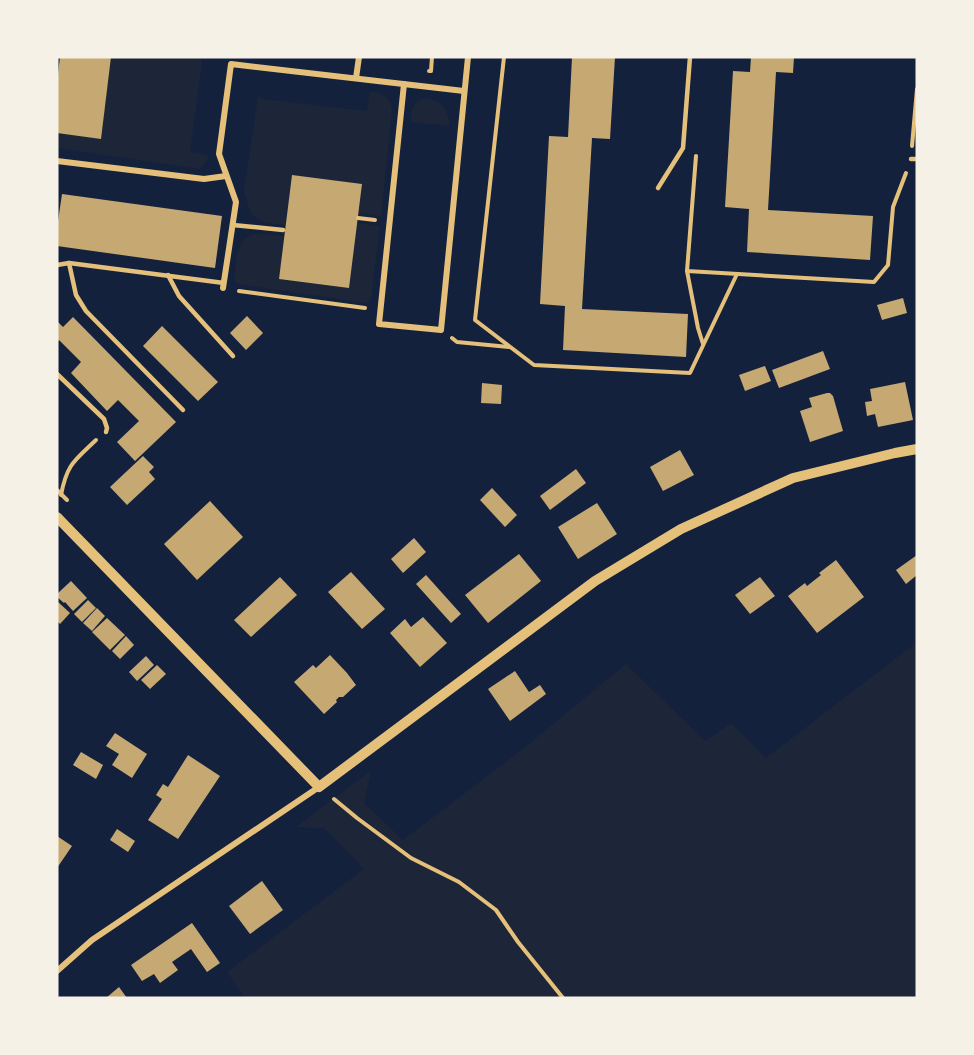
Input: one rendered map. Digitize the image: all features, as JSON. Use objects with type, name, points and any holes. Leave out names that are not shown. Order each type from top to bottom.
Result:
[{"type":"street","points":[[356,78],[359,57]]},
{"type":"street","points":[[404,84],[379,324],[441,330],[468,57]]},
{"type":"street","points":[[224,286],[236,202],[219,154],[231,60],[465,91]]},
{"type":"street","points":[[57,161],[204,179],[226,176]]},
{"type":"street","points":[[57,971],[92,940],[319,787],[595,581],[681,529],[793,478],[917,449]]},
{"type":"street","points":[[57,517],[319,787]]},
{"type":"lane","points":[[658,188],[683,148],[690,57]]},
{"type":"lane","points":[[233,225],[283,230]]},
{"type":"lane","points":[[57,264],[69,263],[168,275],[224,286]]},
{"type":"lane","points":[[69,263],[76,295],[86,311],[183,410]]},
{"type":"lane","points":[[168,275],[179,296],[233,356]]},
{"type":"lane","points":[[57,374],[104,419],[106,432]]},
{"type":"path","points":[[504,57],[475,320],[534,365],[690,373],[737,274]]},
{"type":"path","points":[[687,271],[874,282],[888,265],[893,207],[914,159],[917,88]]},
{"type":"path","points":[[697,152],[687,271],[698,328],[704,344]]},
{"type":"path","points":[[224,286],[381,309]]},
{"type":"path","points":[[441,330],[457,342],[510,347]]},
{"type":"path","points":[[59,504],[64,477],[72,462],[106,432]]},
{"type":"path","points":[[319,787],[411,858],[459,882],[496,910],[518,942],[564,998]]},
{"type":"shaded area","points":[[111,57],[201,57],[190,152],[209,155],[200,169],[57,148],[57,133],[100,138]]},
{"type":"shaded area","points":[[370,92],[385,96],[392,110],[381,216],[359,213],[362,184],[292,175],[285,225],[265,223],[251,214],[244,192],[258,96],[261,99],[367,111]]},
{"type":"shaded area","points":[[426,98],[436,101],[443,107],[450,126],[411,122],[413,107],[417,102]]},
{"type":"shaded area","points":[[357,223],[380,226],[371,299],[366,303],[238,284],[234,280],[241,243],[251,235],[268,234],[284,236],[279,279],[349,288]]},
{"type":"shaded area","points":[[917,642],[917,998],[245,998],[227,972],[364,869],[324,828],[296,827],[371,771],[364,803],[403,840],[519,752],[626,664],[705,741],[731,723],[766,758]]},
{"type":"building","points":[[60,57],[111,57],[101,139],[57,133],[57,83]]},
{"type":"building","points":[[572,57],[615,57],[610,139],[592,138],[582,309],[688,314],[686,357],[563,350],[565,306],[540,304],[549,136],[568,137]]},
{"type":"building","points":[[751,57],[794,57],[793,73],[776,72],[768,210],[873,216],[870,260],[747,252],[749,209],[725,207],[733,71],[750,72]]},
{"type":"building","points":[[292,175],[362,184],[349,288],[279,279]]},
{"type":"building","points":[[62,194],[222,216],[215,268],[57,246]]},
{"type":"building","points":[[903,298],[907,313],[882,320],[877,305]]},
{"type":"building","points":[[247,316],[263,333],[246,350],[230,333]]},
{"type":"building","points":[[73,317],[176,422],[135,461],[117,442],[139,421],[118,400],[107,411],[71,373],[81,362],[59,340],[57,343],[57,323],[63,327]]},
{"type":"building","points":[[162,326],[218,382],[198,401],[143,346]]},
{"type":"building","points":[[823,351],[830,369],[779,388],[772,370]]},
{"type":"building","points":[[765,366],[771,381],[745,391],[739,375]]},
{"type":"building","points":[[905,382],[913,420],[878,427],[875,414],[867,416],[865,402],[872,401],[870,389]]},
{"type":"building","points":[[482,383],[502,385],[501,404],[481,403]]},
{"type":"building","points":[[827,393],[833,396],[843,431],[810,442],[800,411],[812,407],[809,398]]},
{"type":"building","points":[[680,450],[694,475],[663,491],[650,467]]},
{"type":"building","points":[[143,456],[154,467],[149,472],[155,479],[127,505],[110,487]]},
{"type":"building","points":[[576,469],[586,483],[550,510],[540,496]]},
{"type":"building","points":[[492,488],[517,515],[505,527],[480,500]]},
{"type":"building","points":[[210,501],[243,537],[197,580],[164,544]]},
{"type":"building","points":[[597,503],[617,534],[578,559],[558,527]]},
{"type":"building","points":[[414,538],[426,552],[403,573],[391,559]]},
{"type":"building","points":[[519,554],[541,581],[488,623],[465,595]]},
{"type":"building","points":[[917,555],[917,575],[906,584],[896,570]]},
{"type":"building","points":[[836,560],[864,597],[817,633],[788,596],[805,583],[807,586]]},
{"type":"building","points":[[351,572],[385,609],[362,629],[328,592]]},
{"type":"building","points":[[426,575],[461,614],[451,623],[416,584]]},
{"type":"building","points":[[280,577],[297,595],[251,637],[234,620]]},
{"type":"building","points":[[760,577],[775,596],[750,614],[735,595]]},
{"type":"building","points":[[71,581],[87,598],[73,611],[57,597],[57,594]]},
{"type":"building","points":[[88,600],[96,608],[82,622],[74,614]]},
{"type":"building","points":[[57,601],[70,613],[60,624],[57,621]]},
{"type":"building","points":[[97,608],[105,616],[92,631],[83,623]]},
{"type":"building","points":[[423,617],[447,643],[420,667],[390,633],[405,619],[411,627]]},
{"type":"building","points":[[107,618],[125,635],[110,650],[92,632]]},
{"type":"building","points":[[126,636],[134,645],[120,659],[112,651]]},
{"type":"building","points":[[330,655],[356,685],[343,697],[339,697],[337,702],[324,714],[294,682],[313,665],[316,668]]},
{"type":"building","points":[[146,656],[154,665],[137,681],[129,672]]},
{"type":"building","points":[[157,665],[166,674],[150,689],[141,680]]},
{"type":"building","points":[[515,671],[529,692],[540,685],[546,694],[510,721],[488,689]]},
{"type":"building","points":[[115,733],[147,754],[132,778],[112,765],[119,754],[106,746]]},
{"type":"building","points":[[81,752],[103,765],[96,779],[73,765]]},
{"type":"building","points":[[188,755],[220,776],[178,839],[148,820],[162,799],[156,795],[163,784],[168,787]]},
{"type":"building","points":[[117,829],[135,841],[128,852],[110,840]]},
{"type":"building","points":[[57,836],[72,846],[57,868]]},
{"type":"building","points":[[262,881],[283,910],[250,934],[229,906]]},
{"type":"building","points":[[192,923],[220,963],[207,972],[191,949],[172,962],[178,970],[160,983],[154,974],[142,981],[131,965]]},
{"type":"building","points":[[119,987],[127,998],[106,998]]}]
